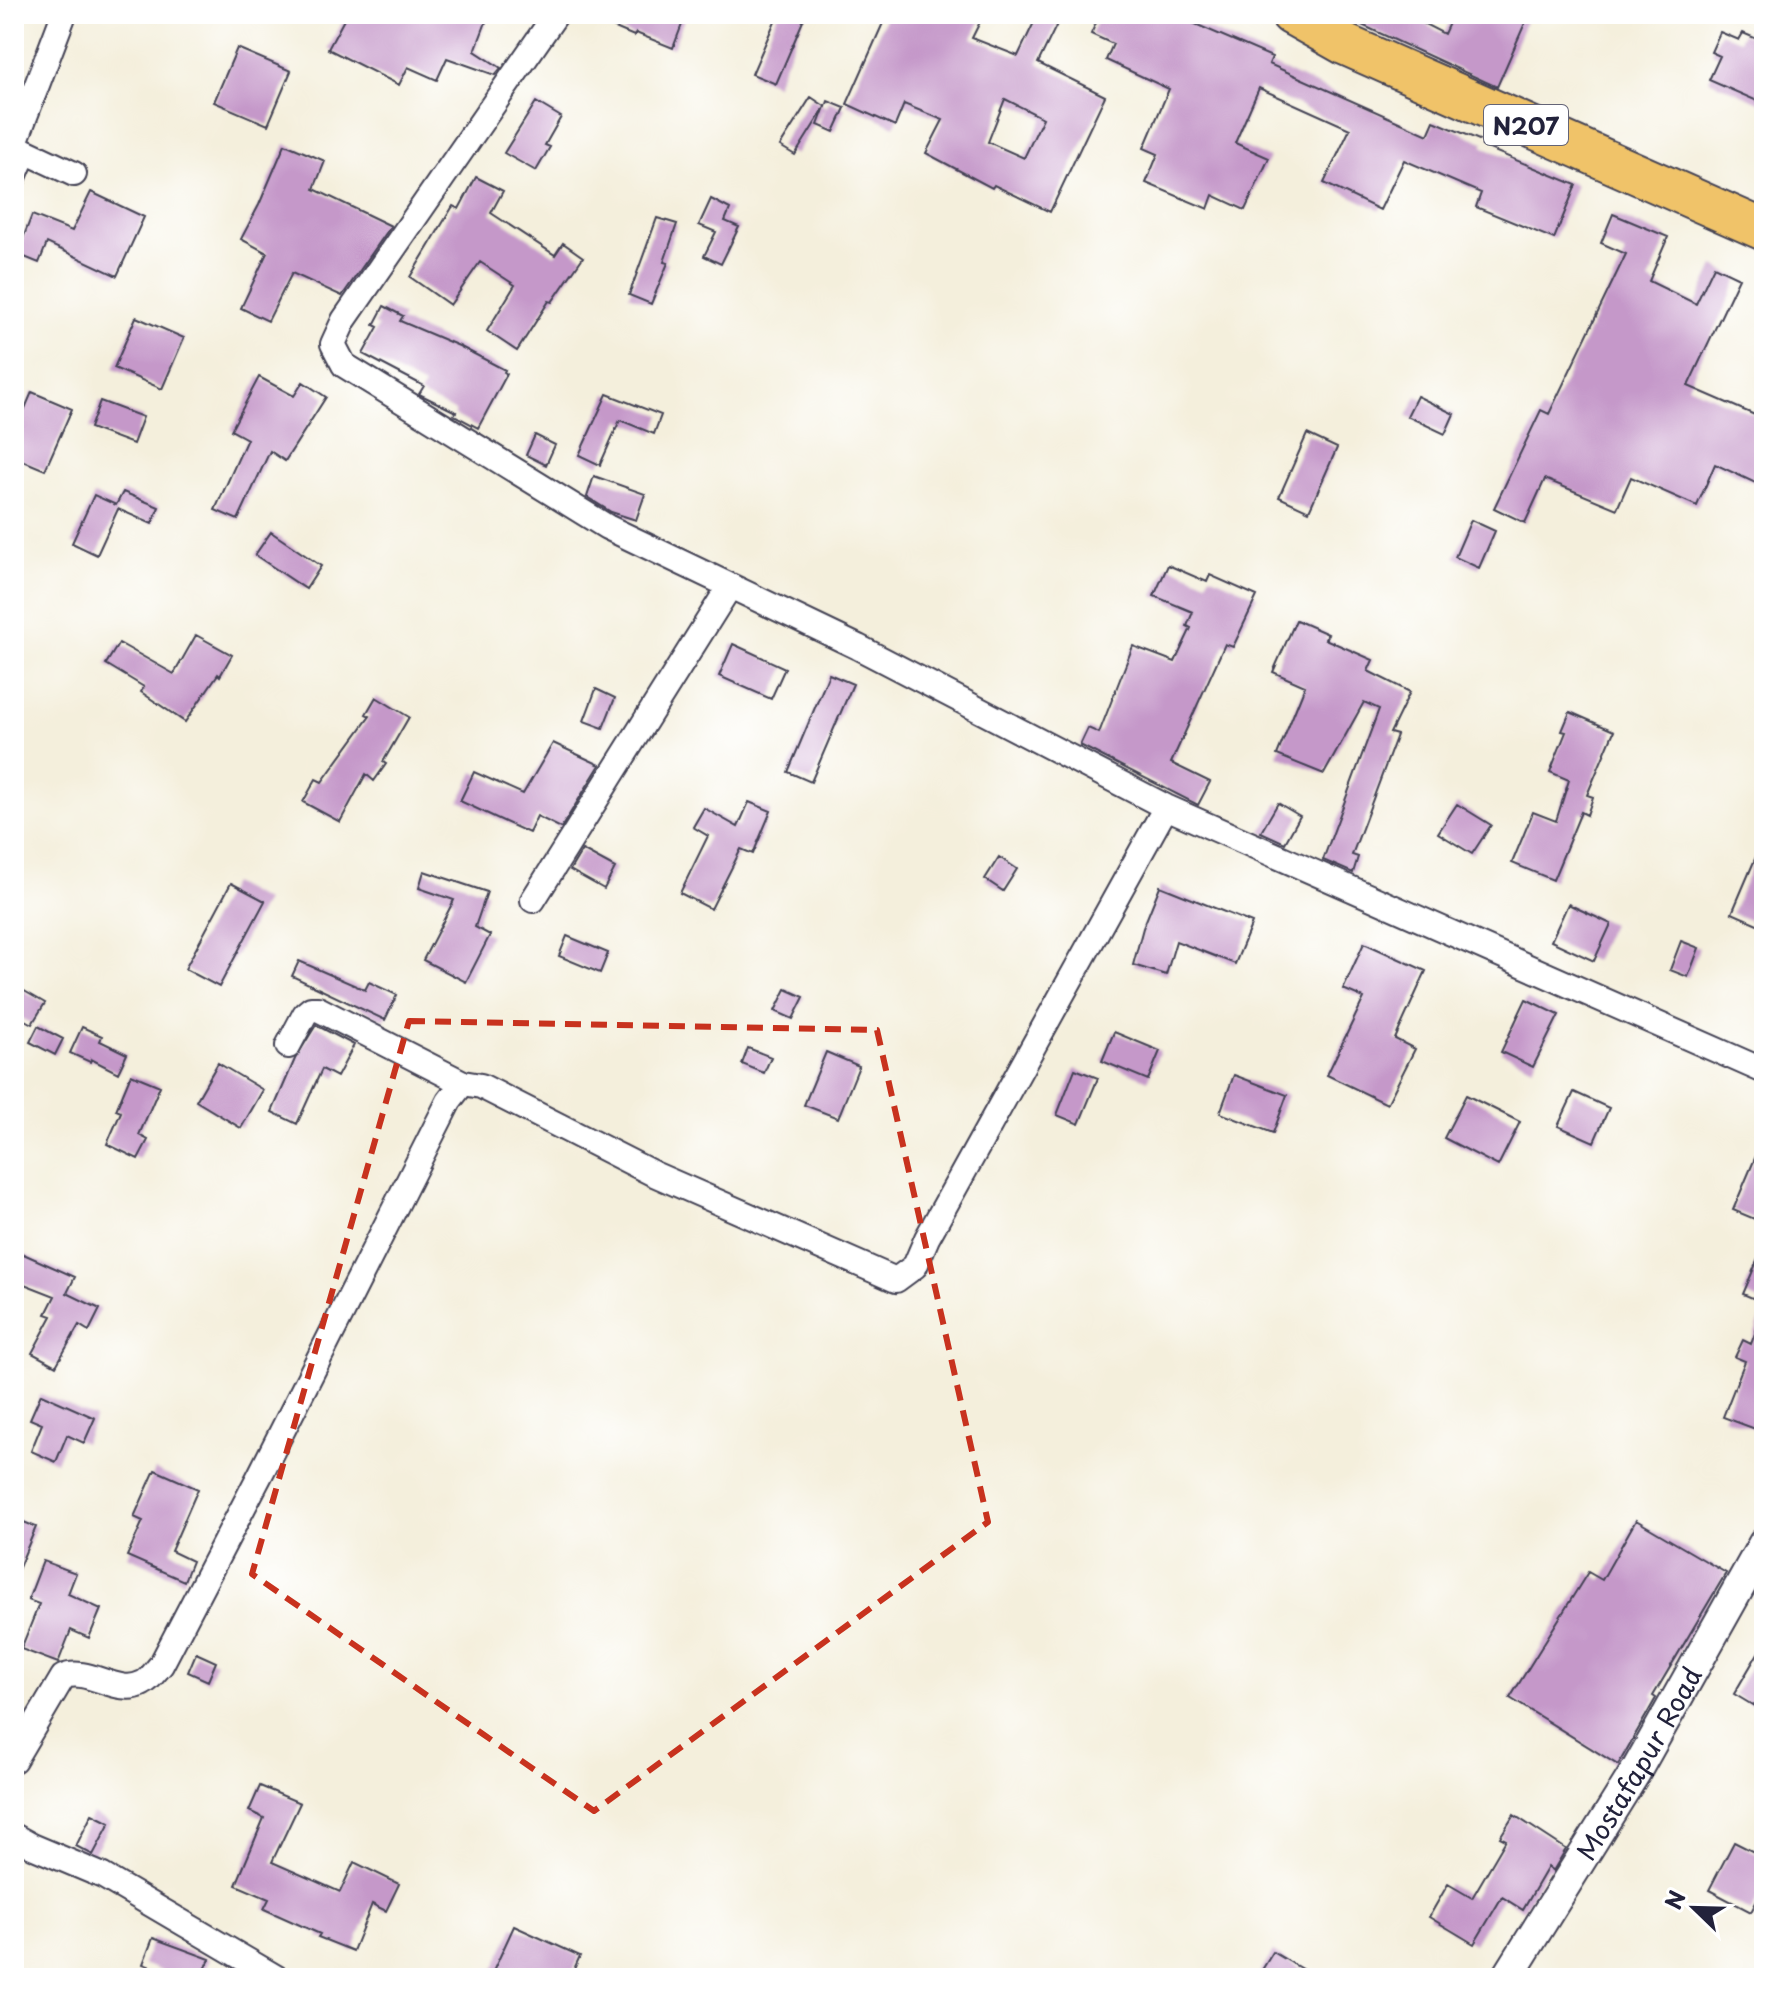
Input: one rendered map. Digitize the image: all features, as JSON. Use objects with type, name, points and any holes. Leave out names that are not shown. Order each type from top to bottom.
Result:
[{"type":"highway","name":"N207","points":[[1291,14],[1346,45],[1764,230]]},
{"type":"street","points":[[64,14],[16,140],[17,147],[74,174]]},
{"type":"street","points":[[556,14],[344,320],[333,344],[344,365],[607,527],[858,647],[1166,807],[1764,1071]]},
{"type":"street","points":[[14,177],[25,151]]},
{"type":"street","points":[[533,900],[730,586]]},
{"type":"street","points":[[288,1046],[305,1014],[311,1009],[318,1009],[463,1083],[481,1086],[654,1174],[896,1280],[915,1266],[927,1238],[1166,807]]},
{"type":"street","points":[[14,1760],[63,1677],[73,1673],[127,1687],[144,1683],[161,1665],[449,1101],[463,1083]]},
{"type":"street","name":"Mostafapur Road","points":[[1507,1978],[1636,1771],[1764,1543]]},
{"type":"street","points":[[14,1836],[103,1876],[277,1978]]},
{"type":"highlighted area","points":[[409,1021],[877,1030],[988,1522],[594,1811],[252,1574]]},
{"type":"building","points":[[347,14],[489,14],[475,51],[501,68],[495,75],[447,58],[437,80],[408,67],[399,85],[328,49]]},
{"type":"building","points":[[582,14],[686,14],[673,48],[636,33],[634,36]]},
{"type":"building","points":[[778,14],[806,14],[776,84],[752,74]]},
{"type":"building","points":[[887,14],[984,14],[972,38],[1018,56],[1038,14],[1062,14],[1038,63],[1105,96],[1050,212],[994,185],[992,188],[926,153],[943,120],[904,104],[895,126],[847,104]],"holes":[[[1005,99],[1043,118],[1024,158],[988,142]]]},
{"type":"building","points":[[1100,14],[1172,14],[1272,57],[1269,64],[1428,135],[1434,121],[1484,142],[1482,146],[1576,185],[1554,239],[1476,207],[1481,193],[1404,160],[1380,210],[1324,183],[1350,129],[1259,88],[1235,143],[1269,158],[1245,210],[1213,195],[1208,209],[1146,183],[1158,154],[1144,148],[1169,89],[1106,60],[1113,44],[1091,34]]},
{"type":"building","points":[[1338,14],[1405,14],[1444,34],[1453,14],[1529,14],[1497,87]]},
{"type":"building","points":[[1720,32],[1739,40],[1743,33],[1764,42],[1764,104],[1709,80],[1720,56],[1711,52]]},
{"type":"building","points":[[237,48],[291,71],[268,125],[214,102]]},
{"type":"building","points":[[811,97],[826,107],[828,101],[845,108],[834,132],[818,125],[825,107],[795,155],[780,146]]},
{"type":"building","points":[[536,102],[561,117],[545,145],[550,147],[536,171],[504,153]]},
{"type":"building","points":[[285,144],[325,161],[314,189],[391,226],[342,296],[292,273],[268,321],[241,308],[267,253],[241,239]]},
{"type":"building","points":[[476,177],[503,191],[491,213],[555,255],[563,243],[583,257],[552,302],[549,301],[517,351],[487,331],[515,285],[480,262],[450,305],[410,277],[453,206],[459,209]]},
{"type":"building","points":[[91,192],[144,217],[117,276],[47,243],[39,263],[17,254],[32,215],[72,231]]},
{"type":"building","points":[[711,199],[730,209],[725,221],[739,227],[721,264],[704,256],[716,232],[699,225]]},
{"type":"building","points":[[1613,214],[1668,237],[1649,281],[1696,304],[1714,266],[1739,278],[1688,386],[1764,419],[1764,487],[1715,464],[1697,506],[1631,477],[1617,509],[1545,479],[1525,523],[1494,508],[1541,410],[1549,414],[1626,254],[1601,243]]},
{"type":"building","points":[[657,218],[677,224],[664,262],[668,263],[651,304],[629,295]]},
{"type":"building","points":[[384,306],[403,316],[400,321],[505,370],[507,374],[478,428],[454,415],[456,412],[419,394],[424,386],[363,354],[378,327],[374,325]]},
{"type":"building","points":[[136,317],[184,338],[162,389],[114,368]]},
{"type":"building","points":[[259,377],[294,396],[303,382],[326,397],[285,461],[270,451],[238,520],[215,510],[247,439],[231,430]]},
{"type":"building","points":[[32,392],[72,409],[45,470],[14,457],[14,434]]},
{"type":"building","points":[[607,394],[661,415],[654,434],[620,420],[600,465],[579,455]]},
{"type":"building","points":[[1417,396],[1454,414],[1445,434],[1407,416]]},
{"type":"building","points":[[100,401],[143,417],[133,444],[90,428]]},
{"type":"building","points":[[1307,434],[1337,448],[1309,511],[1279,497]]},
{"type":"building","points":[[535,435],[555,445],[546,465],[526,455]]},
{"type":"building","points":[[594,476],[645,494],[636,520],[611,512],[587,497]]},
{"type":"building","points":[[123,492],[159,507],[152,524],[118,509],[97,555],[72,543],[94,495],[116,505]]},
{"type":"building","points":[[1471,520],[1495,531],[1479,568],[1455,557]]},
{"type":"building","points":[[271,532],[321,566],[306,589],[255,555]]},
{"type":"building","points":[[1168,565],[1207,582],[1210,575],[1257,596],[1233,647],[1225,644],[1171,763],[1210,782],[1198,805],[1080,745],[1088,728],[1099,733],[1133,646],[1175,662],[1191,628],[1187,626],[1193,612],[1154,596]]},
{"type":"building","points":[[1296,620],[1328,634],[1325,639],[1373,660],[1368,671],[1410,692],[1390,733],[1397,735],[1352,855],[1358,857],[1353,873],[1323,860],[1379,709],[1364,702],[1324,774],[1277,755],[1305,686],[1273,672]]},
{"type":"building","points":[[196,635],[232,655],[185,722],[141,692],[144,687],[106,664],[119,643],[174,674]]},
{"type":"building","points":[[733,644],[785,668],[771,699],[719,676]]},
{"type":"building","points":[[829,674],[853,684],[811,782],[788,772]]},
{"type":"building","points":[[596,689],[615,698],[603,728],[584,721]]},
{"type":"building","points":[[376,697],[409,717],[383,762],[386,764],[374,781],[366,774],[340,822],[303,802],[316,779],[322,782],[370,716],[366,714]]},
{"type":"building","points":[[1570,712],[1614,731],[1587,795],[1593,797],[1587,815],[1581,812],[1553,880],[1512,863],[1533,812],[1556,821],[1569,780],[1550,772],[1566,732],[1562,731]]},
{"type":"building","points":[[553,743],[600,765],[561,828],[537,816],[529,833],[460,801],[474,772],[523,794]]},
{"type":"building","points":[[749,802],[771,811],[753,854],[741,849],[711,909],[680,893],[708,836],[693,827],[704,808],[738,827]]},
{"type":"building","points":[[1278,803],[1300,816],[1285,843],[1261,832]]},
{"type":"building","points":[[1457,804],[1491,825],[1472,854],[1438,833]]},
{"type":"building","points":[[1764,838],[1764,927],[1732,913]]},
{"type":"building","points":[[582,850],[615,868],[604,889],[570,870]]},
{"type":"building","points":[[999,857],[1017,869],[1003,891],[985,879]]},
{"type":"building","points":[[424,871],[487,892],[475,927],[490,935],[466,982],[423,960],[454,900],[419,888]]},
{"type":"building","points":[[231,883],[265,901],[219,987],[185,969]]},
{"type":"building","points":[[1160,886],[1252,923],[1235,964],[1176,941],[1166,975],[1133,965],[1143,928]]},
{"type":"building","points":[[1568,904],[1611,924],[1594,961],[1551,941]]},
{"type":"building","points":[[567,936],[608,953],[600,973],[559,956]]},
{"type":"building","points":[[1681,941],[1699,948],[1688,977],[1670,970]]},
{"type":"building","points":[[1364,943],[1426,971],[1395,1039],[1415,1049],[1387,1104],[1327,1075],[1364,998],[1343,989]]},
{"type":"building","points":[[299,961],[365,990],[369,982],[397,995],[385,1020],[292,976]]},
{"type":"building","points":[[14,985],[45,1003],[32,1024],[14,1014]]},
{"type":"building","points":[[786,989],[804,997],[793,1019],[775,1011]]},
{"type":"building","points":[[1526,999],[1559,1015],[1533,1067],[1501,1052]]},
{"type":"building","points":[[316,1025],[354,1045],[337,1077],[322,1069],[297,1124],[272,1112],[295,1059]]},
{"type":"building","points":[[38,1026],[63,1039],[55,1055],[30,1042]]},
{"type":"building","points":[[82,1027],[102,1036],[100,1041],[127,1054],[118,1073],[91,1059],[90,1062],[70,1053]]},
{"type":"building","points":[[1114,1032],[1160,1051],[1148,1080],[1102,1061]]},
{"type":"building","points":[[748,1048],[771,1057],[764,1073],[742,1064]]},
{"type":"building","points":[[826,1052],[859,1066],[838,1118],[804,1105]]},
{"type":"building","points":[[218,1063],[263,1090],[241,1128],[196,1101]]},
{"type":"building","points":[[1075,1069],[1098,1078],[1079,1124],[1057,1115]]},
{"type":"building","points":[[131,1074],[160,1086],[139,1135],[148,1140],[138,1159],[107,1144],[121,1112],[116,1110]]},
{"type":"building","points":[[1234,1075],[1287,1095],[1273,1133],[1220,1113]]},
{"type":"building","points":[[1574,1092],[1609,1108],[1594,1142],[1558,1126]]},
{"type":"building","points":[[1466,1095],[1520,1122],[1498,1166],[1444,1138]]},
{"type":"building","points":[[1764,1137],[1764,1223],[1733,1210]]},
{"type":"building","points":[[1764,1245],[1764,1303],[1743,1294]]},
{"type":"building","points":[[19,1252],[75,1277],[67,1293],[100,1309],[89,1331],[79,1325],[56,1366],[32,1353],[52,1316],[46,1314],[55,1296],[14,1280],[14,1264]]},
{"type":"building","points":[[1762,1315],[1764,1416],[1758,1430],[1723,1417],[1745,1361],[1735,1357],[1743,1340],[1751,1344]]},
{"type":"building","points":[[41,1394],[95,1418],[84,1443],[67,1435],[56,1462],[31,1451],[42,1424],[30,1419]]},
{"type":"building","points":[[155,1470],[198,1489],[171,1551],[192,1561],[184,1581],[127,1556],[143,1521],[134,1517]]},
{"type":"building","points":[[14,1518],[36,1527],[14,1579]]},
{"type":"building","points":[[1636,1520],[1726,1573],[1653,1696],[1656,1698],[1618,1765],[1510,1698],[1588,1572],[1602,1580]]},
{"type":"building","points":[[43,1561],[76,1573],[68,1594],[101,1609],[89,1638],[71,1630],[58,1663],[21,1649],[39,1604],[28,1600]]},
{"type":"building","points":[[1764,1643],[1764,1712],[1734,1694]]},
{"type":"building","points":[[196,1653],[216,1662],[208,1681],[188,1672]]},
{"type":"building","points":[[260,1786],[300,1803],[272,1862],[340,1892],[354,1862],[399,1884],[386,1911],[372,1904],[353,1951],[264,1909],[269,1899],[236,1885],[264,1818],[249,1811]]},
{"type":"building","points":[[92,1814],[110,1823],[93,1855],[76,1846]]},
{"type":"building","points":[[1514,1815],[1566,1849],[1553,1871],[1548,1867],[1523,1910],[1502,1897],[1474,1944],[1429,1917],[1448,1884],[1472,1898],[1506,1840],[1500,1837]]},
{"type":"building","points":[[1734,1842],[1764,1857],[1764,1887],[1751,1912],[1709,1890]]},
{"type":"building","points":[[514,1926],[580,1956],[570,1978],[490,1978]]},
{"type":"building","points":[[153,1938],[210,1959],[201,1978],[179,1978],[143,1964]]},
{"type":"building","points":[[1273,1952],[1317,1978],[1257,1978]]}]
